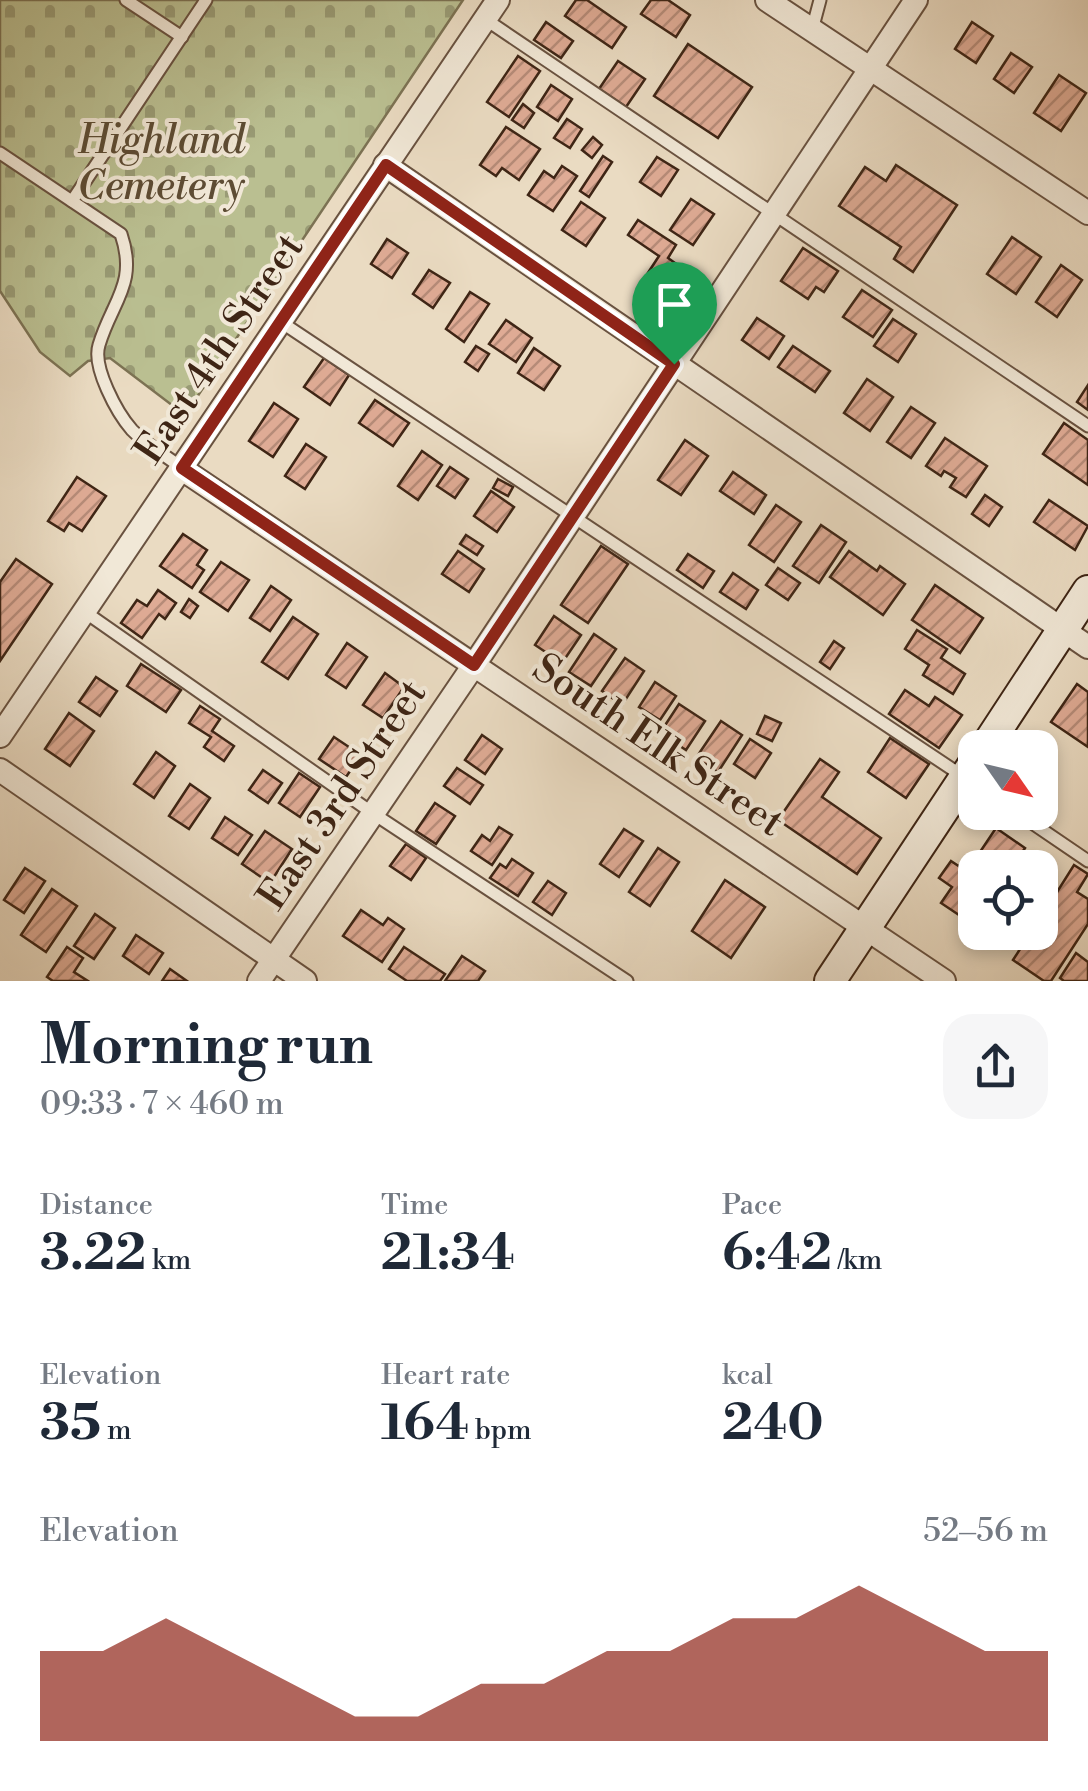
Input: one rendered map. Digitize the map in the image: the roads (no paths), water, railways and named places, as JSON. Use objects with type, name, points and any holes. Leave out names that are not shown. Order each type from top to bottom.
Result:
[{"type":"main road","points":[[996,730],[1088,592]]},
{"type":"main road","points":[[830,981],[958,795]]},
{"type":"street","points":[[768,0],[1088,214]]},
{"type":"street","name":"East 3rd Street","points":[[259,981],[916,0]]},
{"type":"street","name":"East 4th Street","points":[[0,736],[491,9]]},
{"type":"street","points":[[386,165],[1088,647]]},
{"type":"street","name":"South Elk Street","points":[[182,468],[944,981]]},
{"type":"street","points":[[0,770],[305,981]]},
{"type":"lane","points":[[126,0],[182,37]]},
{"type":"lane","points":[[72,200],[206,0]]},
{"type":"lane","points":[[812,30],[820,0]]},
{"type":"lane","points":[[491,9],[773,214],[1088,426]]},
{"type":"lane","points":[[0,153],[121,234],[129,257],[125,283],[97,350],[103,383],[132,429],[182,468]]},
{"type":"lane","points":[[281,322],[958,766]]},
{"type":"lane","points":[[85,612],[374,814],[627,981]]},
{"type":"lane","points":[[1042,830],[1088,861]]},
{"type":"park label","name":"Highland Cemetery","points":[[161,162]]}]
